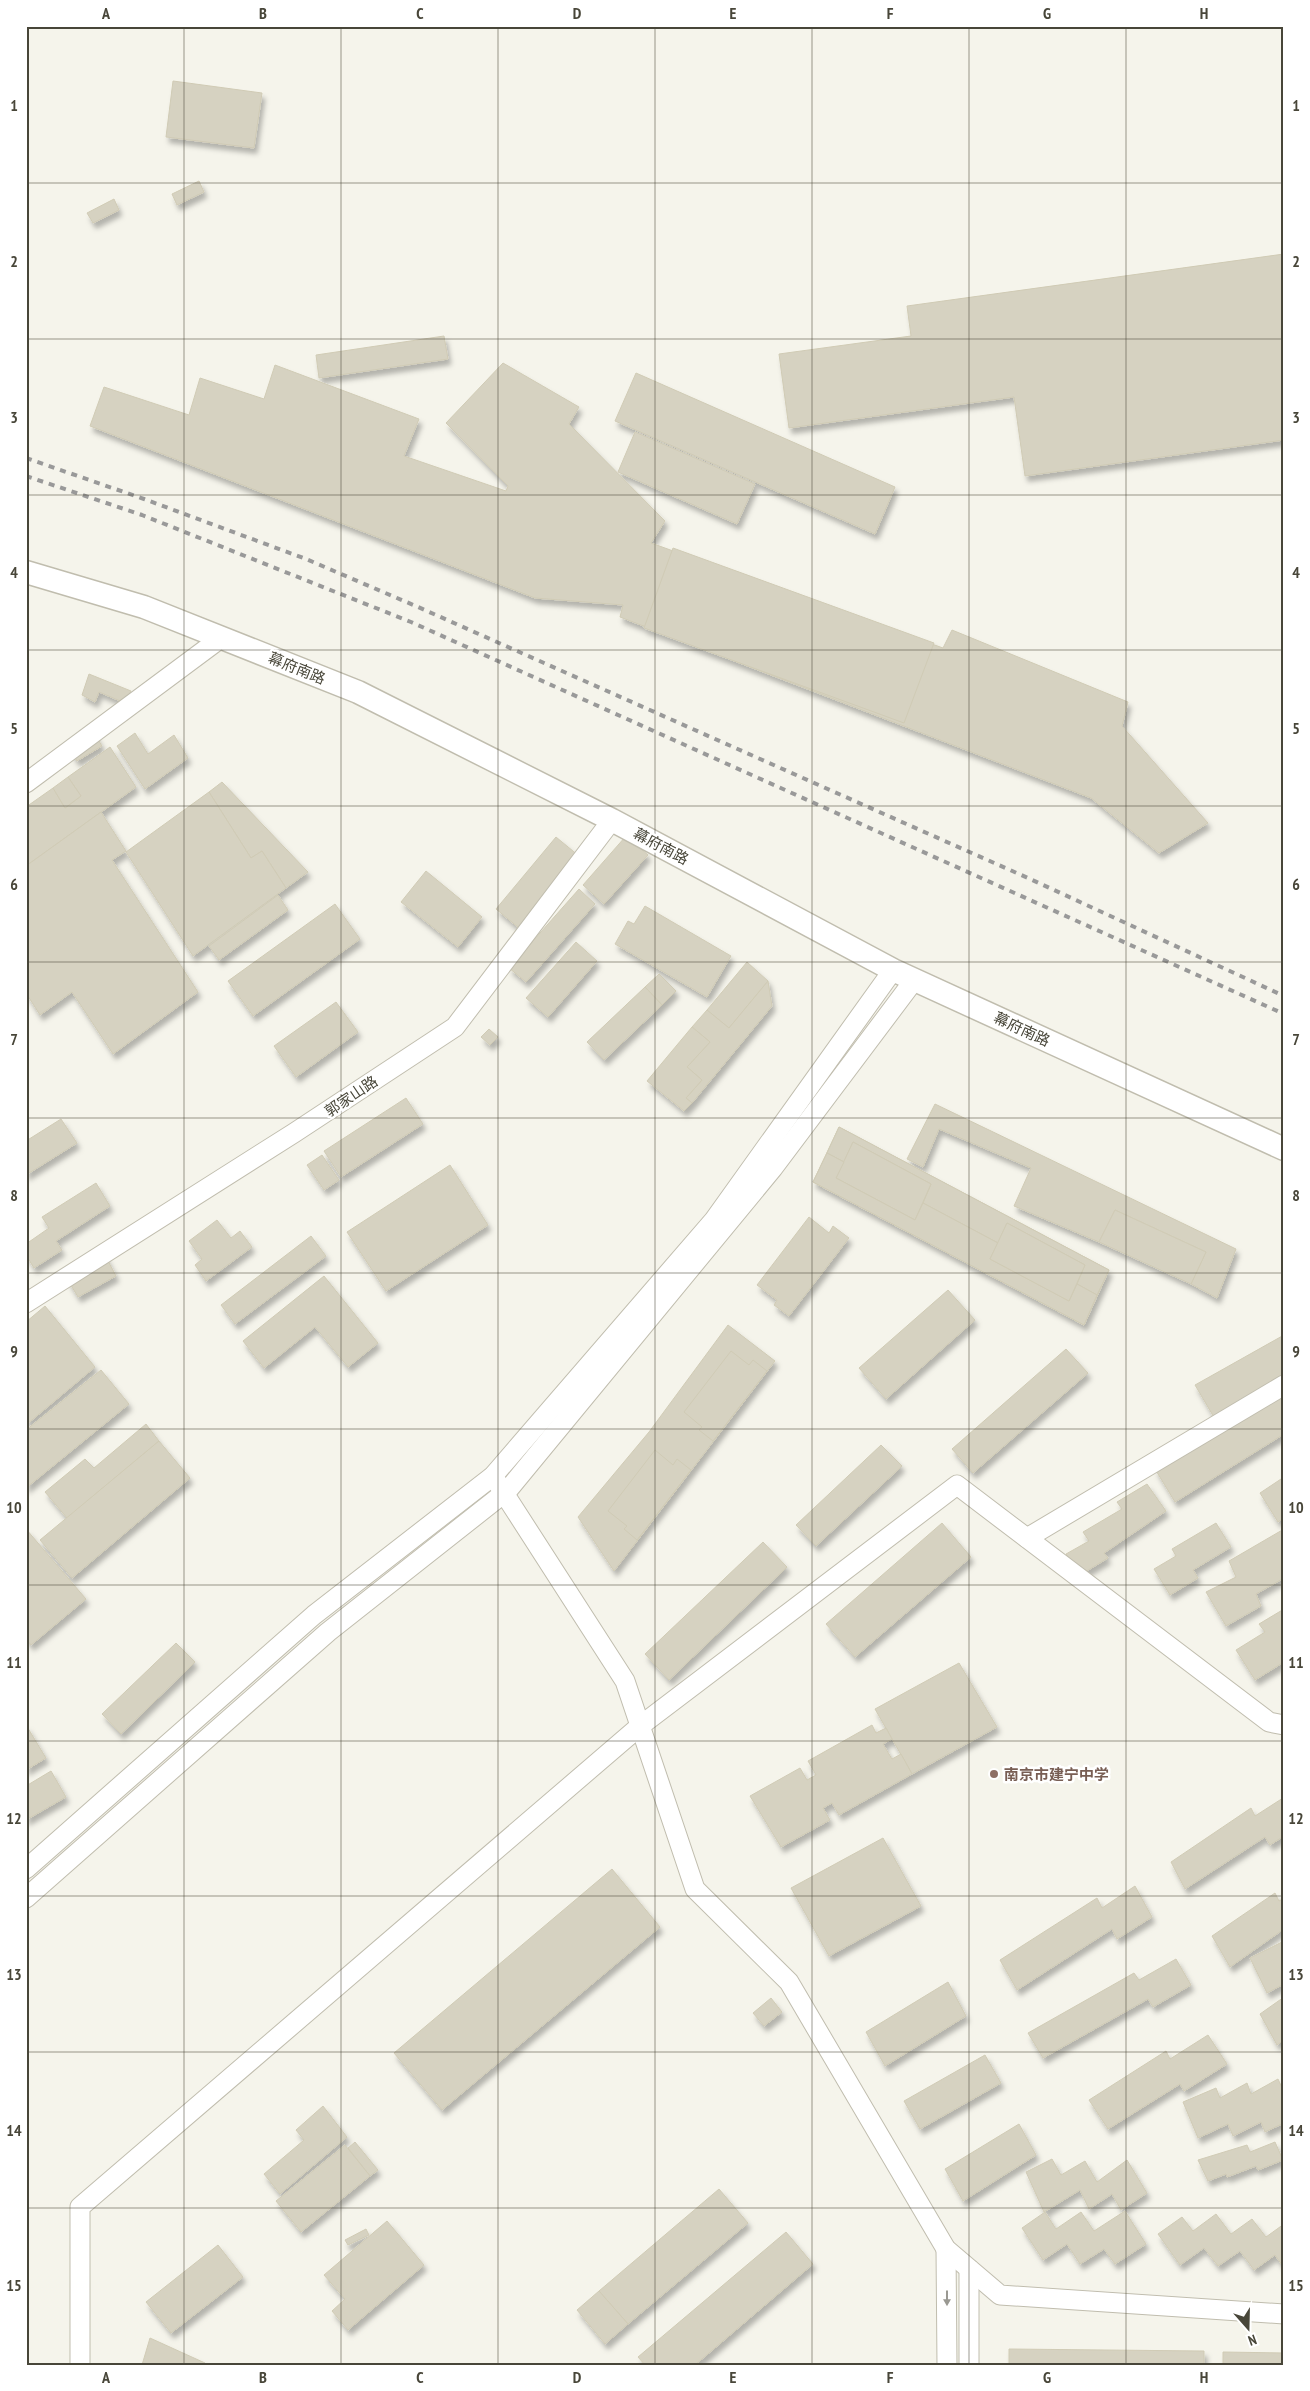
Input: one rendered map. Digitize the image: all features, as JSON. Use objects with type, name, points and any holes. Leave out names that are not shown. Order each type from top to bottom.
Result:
[{"type":"street","name":"幕府南路","points":[[26,572],[144,607],[358,692],[612,820],[893,970],[1284,1149]]},
{"type":"street","points":[[26,783],[221,638]]},
{"type":"street","name":"郭家山路","points":[[26,1303],[294,1133],[455,1027],[612,820]]},
{"type":"street","points":[[26,1869],[314,1615],[493,1476],[714,1220],[893,970]]},
{"type":"street","points":[[26,1898],[328,1632],[508,1490],[773,1168],[916,979]]},
{"type":"street","points":[[1027,1538],[1284,1385]]},
{"type":"street","points":[[493,1476],[625,1681],[695,1889],[789,1982],[946,2249],[1000,2295],[1284,2314]]},
{"type":"street","points":[[80,2365],[80,2207],[640,1726],[957,1485],[1269,1722],[1284,1725]]},
{"type":"street","points":[[946,2249],[947,2365]]},
{"type":"street","points":[[969,2269],[969,2365]]},
{"type":"building","points":[[173,81],[262,93],[254,148],[166,137]]},
{"type":"building","points":[[199,181],[204,192],[177,205],[172,194]]},
{"type":"building","points":[[114,199],[119,210],[93,223],[87,213]]},
{"type":"building","points":[[1284,254],[1284,440],[1025,476],[1014,397],[789,428],[779,354],[911,336],[907,306]]},
{"type":"building","points":[[444,336],[448,359],[319,378],[316,355]]},
{"type":"building","points":[[503,363],[579,407],[569,424],[665,521],[651,543],[943,648],[952,630],[1128,702],[1122,726],[1208,823],[1159,853],[1091,798],[620,617],[623,605],[535,598],[90,426],[104,387],[189,415],[200,378],[264,399],[275,365],[419,419],[404,456],[506,491],[508,486],[446,423]]},
{"type":"building","points":[[636,373],[895,487],[875,534],[615,421]]},
{"type":"building","points":[[635,432],[755,484],[737,524],[618,472]]},
{"type":"building","points":[[673,548],[934,643],[904,723],[644,628]]},
{"type":"building","points":[[89,674],[131,691],[125,703],[99,692],[95,702],[82,695]]},
{"type":"building","points":[[93,731],[102,746],[77,761],[67,746]]},
{"type":"building","points":[[135,733],[148,754],[174,735],[188,758],[145,789],[117,746]]},
{"type":"building","points":[[110,747],[136,787],[26,866],[26,807],[53,788],[65,808],[81,796],[68,777]]},
{"type":"building","points":[[68,777],[81,796],[65,808],[53,788]]},
{"type":"building","points":[[222,782],[308,872],[286,888],[262,851],[251,858],[209,792]]},
{"type":"building","points":[[209,792],[251,858],[262,851],[286,888],[193,956],[126,852]]},
{"type":"building","points":[[101,812],[126,851],[112,860],[198,992],[113,1054],[72,992],[40,1015],[26,993],[26,866]]},
{"type":"building","points":[[626,836],[648,855],[604,904],[583,885]]},
{"type":"building","points":[[556,837],[579,856],[519,928],[496,909]]},
{"type":"building","points":[[426,871],[482,917],[458,947],[401,902]]},
{"type":"building","points":[[579,889],[595,904],[526,982],[509,968]]},
{"type":"building","points":[[278,895],[288,910],[219,960],[209,946]]},
{"type":"building","points":[[335,904],[360,939],[253,1016],[228,981]]},
{"type":"building","points":[[645,906],[731,956],[707,997],[615,944],[628,921],[634,924]]},
{"type":"building","points":[[576,942],[597,961],[548,1017],[526,998]]},
{"type":"building","points":[[747,962],[768,981],[729,1028],[707,1010]]},
{"type":"building","points":[[659,974],[676,991],[662,1005],[645,987]]},
{"type":"building","points":[[768,981],[772,1006],[692,1103],[686,1098],[702,1080],[687,1067],[710,1042],[692,1027],[707,1010],[729,1028]]},
{"type":"building","points":[[645,987],[662,1005],[604,1060],[587,1042]]},
{"type":"building","points":[[336,1002],[358,1032],[296,1077],[274,1046]]},
{"type":"building","points":[[692,1027],[710,1042],[687,1067],[702,1080],[686,1098],[692,1103],[684,1111],[647,1081]]},
{"type":"building","points":[[489,1029],[498,1037],[490,1045],[481,1037]]},
{"type":"building","points":[[406,1098],[423,1124],[341,1177],[324,1151]]},
{"type":"building","points":[[935,1104],[1236,1249],[1217,1298],[1191,1284],[1206,1252],[1115,1210],[1099,1242],[1014,1206],[1031,1168],[939,1129],[923,1167],[907,1159]]},
{"type":"building","points":[[61,1119],[77,1143],[26,1175],[26,1141]]},
{"type":"building","points":[[839,1127],[1109,1270],[1084,1325],[813,1182]]},
{"type":"building","points":[[839,1127],[1109,1270],[1097,1295],[1077,1284],[1085,1265],[1007,1223],[998,1243],[923,1203],[931,1184],[853,1142],[844,1162],[827,1153]]},
{"type":"building","points":[[853,1142],[931,1184],[915,1220],[836,1178]]},
{"type":"building","points":[[827,1153],[844,1162],[836,1178],[915,1220],[923,1203],[998,1243],[990,1259],[1069,1301],[1077,1284],[1097,1295],[1084,1325],[813,1182]]},
{"type":"building","points":[[322,1155],[339,1180],[324,1190],[307,1165]]},
{"type":"building","points":[[450,1165],[488,1225],[386,1291],[347,1232]]},
{"type":"building","points":[[96,1183],[110,1206],[56,1241],[62,1250],[34,1268],[26,1255],[26,1244],[49,1228],[42,1217]]},
{"type":"building","points":[[1115,1210],[1206,1252],[1191,1284],[1099,1242]]},
{"type":"building","points":[[809,1217],[829,1233],[833,1226],[849,1238],[789,1316],[774,1305],[777,1300],[757,1285]]},
{"type":"building","points":[[217,1220],[231,1238],[240,1231],[252,1247],[206,1281],[195,1265],[202,1259],[189,1241]]},
{"type":"building","points":[[1007,1223],[1085,1265],[1069,1301],[990,1259]]},
{"type":"building","points":[[311,1236],[326,1256],[235,1324],[221,1305]]},
{"type":"building","points":[[105,1255],[116,1276],[78,1297],[66,1277]]},
{"type":"building","points":[[324,1276],[378,1343],[348,1367],[315,1327],[264,1368],[243,1341]]},
{"type":"building","points":[[948,1290],[975,1320],[886,1399],[859,1368]]},
{"type":"building","points":[[45,1306],[95,1367],[26,1425],[26,1322]]},
{"type":"building","points":[[728,1325],[775,1361],[614,1571],[578,1517],[649,1432]]},
{"type":"building","points":[[1284,1335],[1284,1380],[1215,1419],[1195,1385]]},
{"type":"building","points":[[1066,1349],[1088,1373],[973,1473],[952,1449]]},
{"type":"building","points":[[731,1351],[749,1365],[753,1360],[767,1371],[713,1441],[699,1430],[702,1427],[684,1412]]},
{"type":"building","points":[[101,1370],[129,1404],[26,1488],[26,1430]]},
{"type":"building","points":[[1278,1392],[1284,1402],[1284,1434],[1175,1502],[1155,1469]]},
{"type":"building","points":[[146,1424],[159,1441],[67,1518],[45,1492],[85,1459],[94,1468]]},
{"type":"building","points":[[159,1441],[190,1478],[72,1578],[40,1540]]},
{"type":"building","points":[[881,1445],[902,1466],[816,1546],[796,1525]]},
{"type":"building","points":[[655,1450],[673,1465],[677,1459],[691,1470],[637,1540],[624,1529],[627,1526],[608,1511]]},
{"type":"building","points":[[1284,1477],[1284,1518],[1278,1522],[1260,1493]]},
{"type":"building","points":[[1147,1484],[1166,1511],[1104,1553],[1108,1558],[1080,1575],[1066,1554],[1089,1541],[1083,1532],[1122,1509],[1117,1502]]},
{"type":"building","points":[[942,1523],[971,1557],[855,1657],[826,1624]]},
{"type":"building","points":[[1216,1523],[1231,1547],[1193,1570],[1198,1578],[1170,1595],[1154,1569],[1176,1556],[1172,1549]]},
{"type":"building","points":[[26,1529],[86,1599],[31,1645],[26,1639]]},
{"type":"building","points":[[1284,1529],[1284,1578],[1256,1594],[1261,1606],[1226,1626],[1206,1592],[1236,1577],[1229,1561]]},
{"type":"building","points":[[763,1542],[787,1567],[669,1680],[645,1654]]},
{"type":"building","points":[[1284,1609],[1284,1662],[1255,1680],[1236,1650],[1265,1632],[1259,1624]]},
{"type":"building","points":[[176,1643],[195,1662],[121,1734],[102,1714]]},
{"type":"building","points":[[959,1663],[997,1727],[912,1774],[875,1709]]},
{"type":"building","points":[[26,1725],[46,1758],[26,1770]]},
{"type":"building","points":[[872,1725],[876,1733],[886,1728],[892,1739],[883,1744],[892,1759],[901,1754],[912,1774],[839,1815],[832,1803],[823,1808],[830,1820],[781,1847],[750,1796],[800,1768],[807,1780],[816,1775],[808,1761]]},
{"type":"building","points":[[51,1771],[66,1797],[26,1820],[26,1786]]},
{"type":"building","points":[[1283,1798],[1284,1836],[1270,1845],[1265,1837],[1185,1889],[1171,1862],[1251,1808],[1255,1816]]},
{"type":"building","points":[[883,1838],[921,1906],[829,1956],[791,1888]]},
{"type":"building","points":[[612,1869],[660,1927],[442,2110],[394,2053]]},
{"type":"building","points":[[1135,1886],[1152,1917],[1117,1939],[1112,1929],[1017,1990],[1000,1960],[1097,1898],[1102,1908]]},
{"type":"building","points":[[1275,1893],[1279,1901],[1284,1898],[1284,1929],[1230,1967],[1212,1936]]},
{"type":"building","points":[[1284,1941],[1284,1984],[1267,1993],[1250,1958]]},
{"type":"building","points":[[1176,1959],[1191,1985],[1153,2007],[1148,1999],[1043,2058],[1028,2033],[1134,1973],[1139,1980]]},
{"type":"building","points":[[948,1982],[966,2016],[885,2066],[866,2032]]},
{"type":"building","points":[[1284,1997],[1284,2040],[1277,2045],[1260,2014]]},
{"type":"building","points":[[771,1998],[782,2012],[764,2026],[753,2013]]},
{"type":"building","points":[[1208,2035],[1227,2064],[1184,2091],[1180,2084],[1108,2129],[1089,2100],[1166,2051],[1170,2059]]},
{"type":"building","points":[[985,2055],[1001,2083],[920,2129],[904,2101]]},
{"type":"building","points":[[1278,2079],[1284,2092],[1284,2123],[1265,2132],[1261,2122],[1233,2136],[1228,2124],[1198,2138],[1183,2102],[1216,2088],[1220,2098],[1247,2083],[1251,2094]]},
{"type":"building","points":[[323,2106],[347,2137],[280,2194],[264,2174],[304,2140],[296,2130]]},
{"type":"building","points":[[1019,2124],[1036,2155],[963,2201],[945,2169]]},
{"type":"building","points":[[355,2142],[378,2170],[370,2176],[348,2148]]},
{"type":"building","points":[[1275,2142],[1283,2160],[1258,2170],[1256,2166],[1227,2177],[1226,2174],[1208,2181],[1198,2160],[1247,2145],[1250,2152]]},
{"type":"building","points":[[345,2145],[370,2176],[301,2232],[276,2201]]},
{"type":"building","points":[[1052,2159],[1061,2175],[1085,2161],[1097,2182],[1127,2160],[1147,2193],[1121,2210],[1112,2194],[1089,2209],[1080,2190],[1044,2212],[1026,2172]]},
{"type":"building","points":[[719,2189],[748,2223],[628,2324],[599,2291]]},
{"type":"building","points":[[1125,2211],[1146,2244],[1115,2264],[1104,2249],[1080,2264],[1067,2244],[1043,2260],[1022,2228],[1045,2212],[1056,2229],[1081,2212],[1094,2231]]},
{"type":"building","points":[[1216,2214],[1231,2234],[1252,2219],[1266,2237],[1284,2224],[1284,2268],[1275,2255],[1254,2270],[1240,2251],[1218,2266],[1204,2248],[1180,2265],[1158,2234],[1182,2217],[1193,2231]]},
{"type":"building","points":[[387,2221],[424,2265],[348,2330],[332,2311],[345,2299],[324,2275]]},
{"type":"building","points":[[366,2229],[369,2235],[348,2245],[345,2240]]},
{"type":"building","points":[[786,2232],[813,2264],[695,2365],[645,2365],[638,2357]]},
{"type":"building","points":[[218,2245],[243,2277],[171,2333],[146,2302]]},
{"type":"building","points":[[599,2291],[628,2324],[605,2344],[577,2310]]},
{"type":"building","points":[[150,2338],[205,2363],[205,2365],[142,2365]]},
{"type":"building","points":[[1009,2349],[1204,2351],[1204,2365],[1009,2365]]},
{"type":"building","points":[[1223,2352],[1284,2353],[1284,2365],[1223,2365]]},
{"type":"railway","points":[[26,458],[306,559],[1028,878],[1284,996]]},
{"type":"railway","points":[[26,476],[142,515],[411,622],[1284,1014]]},
{"type":"place","name":"南京市建宁中学","points":[[994,1774]]}]
